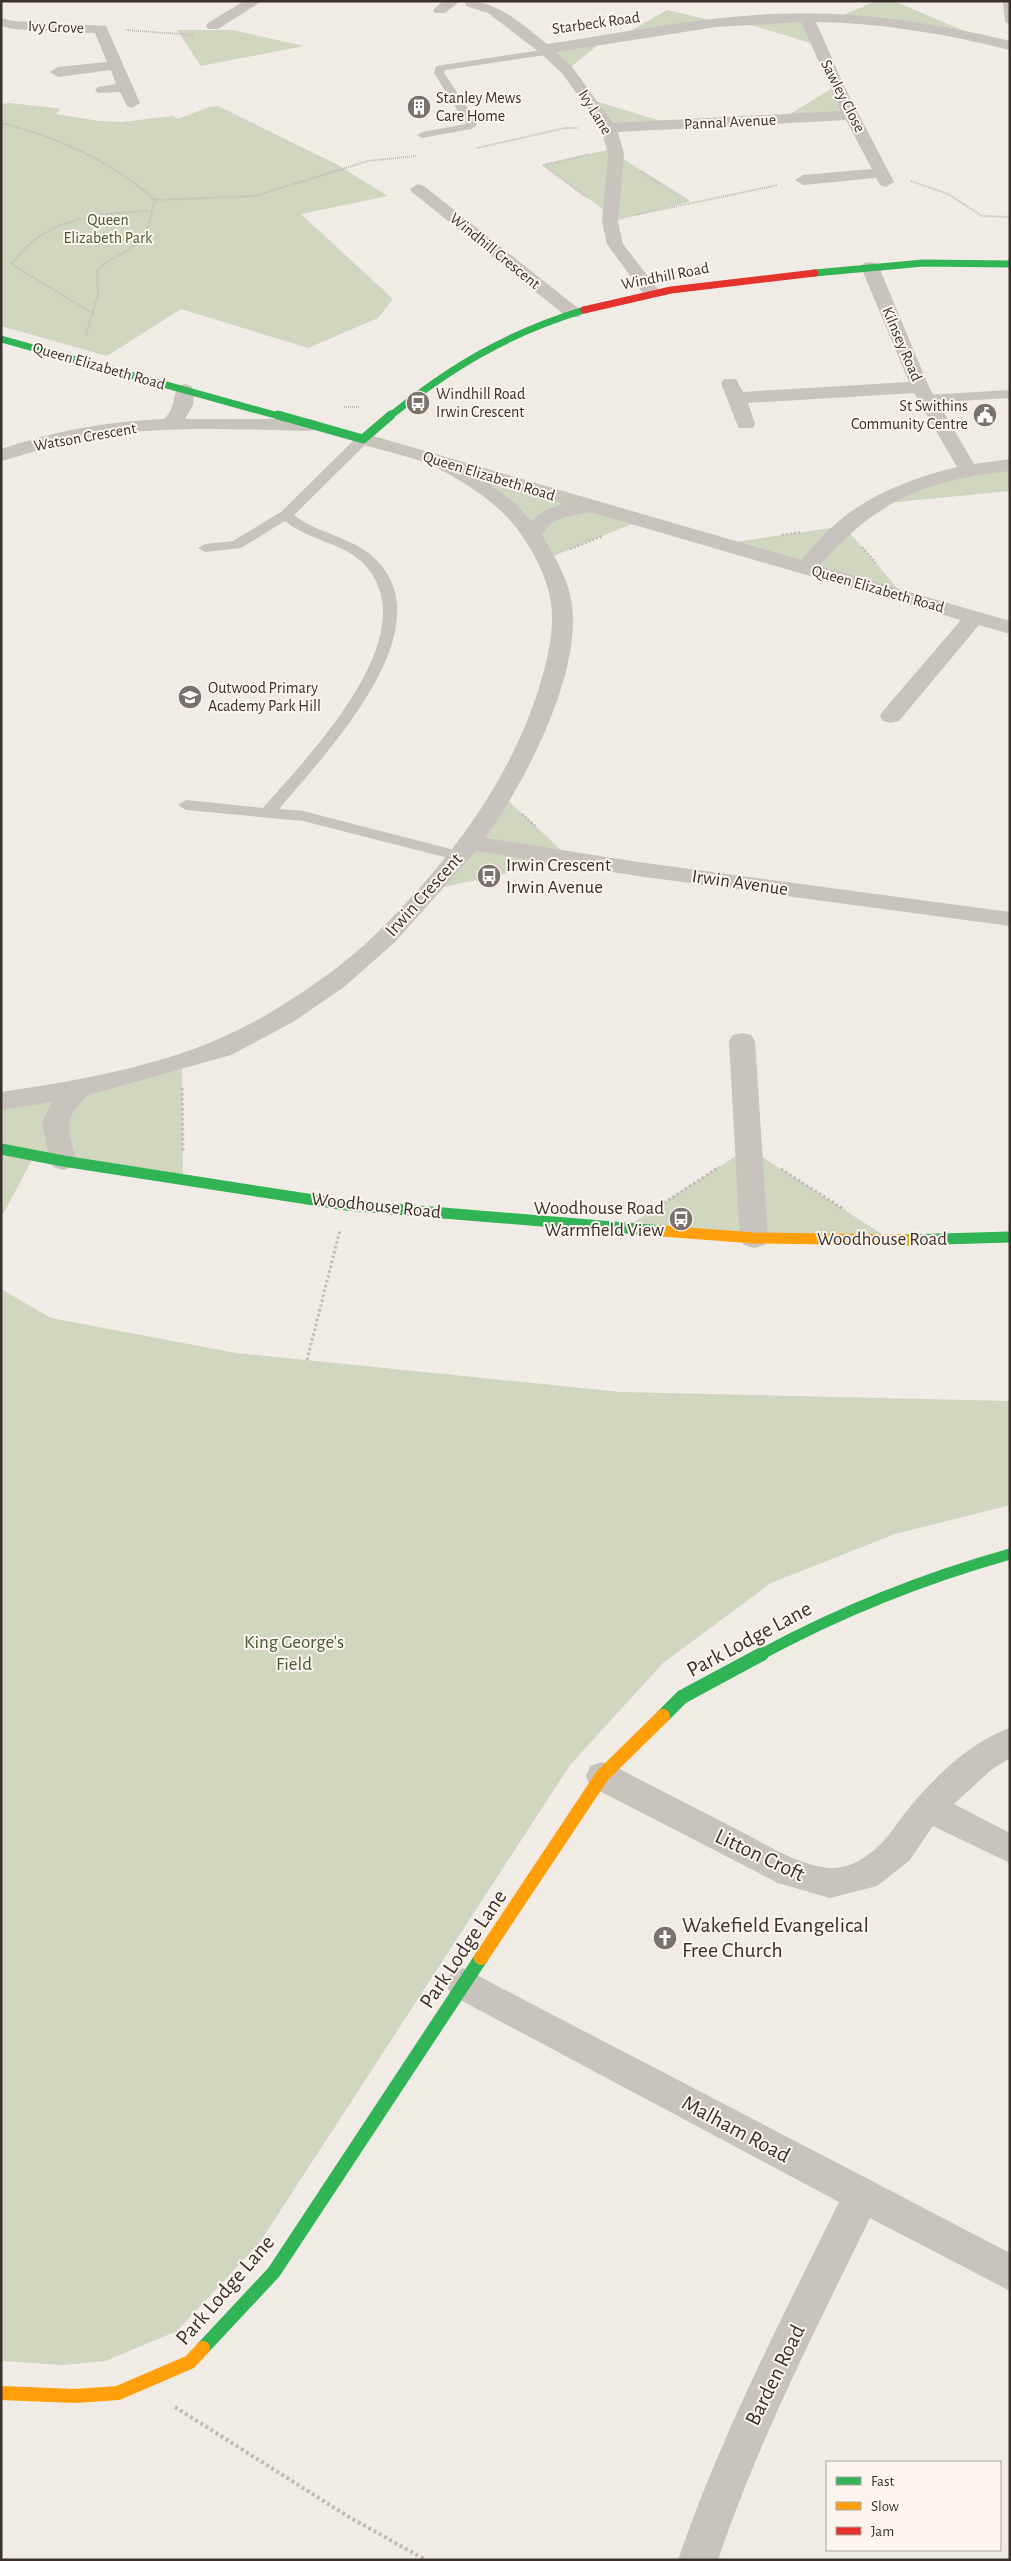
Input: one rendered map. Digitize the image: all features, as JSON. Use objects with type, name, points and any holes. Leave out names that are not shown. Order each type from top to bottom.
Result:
[{"type":"street","points":[[212,26],[255,1]]},
{"type":"street","name":"Ivy Lane","points":[[471,3],[493,10],[546,50],[567,70],[609,128],[615,151],[609,218],[615,244],[651,292]]},
{"type":"street","name":"Starbeck Road","points":[[546,50],[738,21],[807,18],[873,20],[916,26],[1010,46]]},
{"type":"street","name":"Sawley Close","points":[[807,18],[817,45],[884,177]]},
{"type":"street","name":"Ivy Grove","points":[[1,22],[13,25],[101,28],[132,103]]},
{"type":"street","points":[[58,72],[116,65]]},
{"type":"street","points":[[103,90],[126,87]]},
{"type":"street","name":"Pannal Avenue","points":[[609,128],[852,115]]},
{"type":"street","points":[[803,180],[884,177],[910,181]]},
{"type":"street","points":[[860,182],[884,177]]},
{"type":"street","name":"Windhill Crescent","points":[[418,189],[573,314]]},
{"type":"street","name":"Windhill Road","points":[[363,439],[421,390],[452,368],[528,330],[573,314],[651,292],[759,277],[912,264],[1010,264]]},
{"type":"street","name":"Kilnsey Road","points":[[870,268],[923,393],[968,470]]},
{"type":"street","name":"Queen Elizabeth Road","points":[[1,339],[363,439],[638,521],[806,567],[1010,628]]},
{"type":"street","points":[[170,424],[182,412],[185,404],[185,390]]},
{"type":"street","points":[[746,424],[733,390],[923,393]]},
{"type":"street","name":"Watson Crescent","points":[[1,455],[58,439],[170,424],[310,425]]},
{"type":"street","name":"Irwin Crescent","points":[[1,1101],[79,1088],[182,1062],[230,1044],[284,1016],[335,981],[386,938],[466,850],[502,795],[539,720],[560,636],[562,606],[546,559],[532,535],[517,516],[488,491],[436,461]]},
{"type":"street","points":[[806,567],[844,526],[876,504],[902,490],[968,470],[1010,466]]},
{"type":"street","points":[[532,535],[536,525],[555,512],[573,508],[593,507]]},
{"type":"street","name":"Queen Elizabeth Road","points":[[891,716],[975,618]]},
{"type":"street","name":"Irwin Avenue","points":[[466,850],[638,869],[1010,920]]},
{"type":"street","points":[[742,1041],[754,1238]]},
{"type":"street","points":[[63,1161],[55,1122],[64,1103],[79,1088]]},
{"type":"street","name":"Woodhouse Road","points":[[1,1149],[63,1161],[346,1205],[754,1238],[891,1240],[1010,1237]]},
{"type":"street","name":"Park Lodge Lane","points":[[1,2393],[75,2396],[118,2393],[190,2362],[274,2272],[602,1776],[682,1697],[821,1622],[945,1572],[1010,1554]]},
{"type":"street","name":"Litton Croft","points":[[602,1776],[790,1874],[830,1883],[865,1876],[891,1856],[897,1851],[928,1807],[980,1760],[1010,1741]]},
{"type":"street","points":[[928,1807],[1010,1849]]},
{"type":"street","name":"Malham Road","points":[[463,1984],[1010,2273]]},
{"type":"street","name":"Barden Road","points":[[698,2560],[712,2516],[746,2435],[862,2195]]},
{"type":"lane","points":[[1008,1],[1010,22]]},
{"type":"lane","points":[[422,135],[471,126],[472,122],[438,73],[440,68],[546,50]]},
{"type":"lane","points":[[923,393],[1010,394]]},
{"type":"lane","points":[[206,548],[236,545],[286,515],[363,439]]},
{"type":"lane","points":[[267,813],[335,733],[364,692],[370,681],[391,622],[388,594],[384,579],[366,558],[350,548],[298,525],[286,515]]},
{"type":"lane","points":[[186,804],[303,816],[466,850]]},
{"type":"path","points":[[101,28],[198,35],[212,26]]},
{"type":"path","points":[[1,123],[41,133],[82,149],[142,187],[155,200],[255,196],[368,161],[416,156]]},
{"type":"path","points":[[474,149],[565,128],[609,128]]},
{"type":"path","points":[[689,202],[615,151],[543,165],[609,218],[803,180]]},
{"type":"path","points":[[910,181],[948,194],[982,216],[1010,217]]},
{"type":"path","points":[[86,335],[94,314],[100,280],[97,271],[110,258],[129,249],[142,238],[155,200]]},
{"type":"path","points":[[94,314],[11,264],[37,238],[66,223],[139,210],[152,211]]},
{"type":"path","points":[[546,559],[638,521]]},
{"type":"path","points":[[182,1062],[183,1180]]},
{"type":"path","points":[[307,1360],[346,1205]]},
{"type":"path","points":[[168,2403],[349,2517],[426,2560]]},
{"type":"green space","points":[[876,1],[894,1],[983,39],[836,18]]},
{"type":"green space","points":[[667,10],[722,23],[618,38]]},
{"type":"green space","points":[[807,18],[817,45],[738,21]]},
{"type":"green space","points":[[177,30],[232,30],[304,46],[201,66]]},
{"type":"green space","points":[[604,40],[567,70],[544,49]]},
{"type":"green space","points":[[836,86],[852,115],[782,119]]},
{"type":"green space","points":[[589,99],[674,125],[609,128]]},
{"type":"green space","name":"Queen Elizabeth Park","points":[[9,103],[56,108],[60,110],[56,114],[99,121],[121,122],[173,116],[178,119],[209,107],[218,106],[336,164],[388,196],[301,214],[393,299],[378,318],[308,348],[181,309],[107,356],[1,326],[1,104]]},
{"type":"green space","points":[[615,148],[616,154],[689,202],[610,222],[608,213],[543,165]]},
{"type":"green space","points":[[436,461],[639,521],[546,559],[517,516]]},
{"type":"green space","points":[[1010,465],[1010,491],[876,504],[902,490]]},
{"type":"green space","points":[[844,526],[904,596],[722,544]]},
{"type":"green space","points":[[502,795],[571,859],[430,890]]},
{"type":"green space","points":[[182,1062],[183,1180],[34,1156],[1,1218],[1,1101]]},
{"type":"green space","points":[[748,1148],[891,1240],[625,1228]]},
{"type":"green space","name":"King George's Field","points":[[1,1289],[51,1318],[236,1353],[621,1392],[1010,1401],[1010,1505],[895,1534],[771,1583],[663,1663],[570,1765],[260,2242],[177,2331],[105,2361],[63,2365],[1,2361]]},
{"type":"traffic: fast","points":[[815,273],[923,263],[1010,264]]},
{"type":"traffic: fast","points":[[1,339],[363,439],[388,417],[439,378],[493,345],[552,320],[584,310]]},
{"type":"traffic: fast","points":[[1,1149],[63,1161],[346,1205],[662,1231]]},
{"type":"traffic: fast","points":[[906,1240],[1010,1237]]},
{"type":"traffic: fast","points":[[663,1716],[682,1697],[821,1622],[945,1572],[1010,1554]]},
{"type":"traffic: fast","points":[[203,2348],[274,2272],[481,1958]]},
{"type":"traffic: slow","points":[[662,1231],[754,1238],[906,1240]]},
{"type":"traffic: slow","points":[[481,1958],[602,1776],[663,1716]]},
{"type":"traffic: slow","points":[[1,2393],[75,2396],[118,2393],[190,2362],[203,2348]]},
{"type":"traffic: jam","points":[[584,310],[671,290],[815,273]]},
{"type":"place","name":"Stanley Mews Care Home","points":[[419,107]]},
{"type":"place","name":"Windhill Road Irwin Crescent","points":[[418,403]]},
{"type":"place","name":"St Swithins Community Centre","points":[[985,415]]},
{"type":"place","name":"Outwood Primary Academy Park Hill","points":[[190,697]]},
{"type":"place","name":"Irwin Crescent Irwin Avenue","points":[[489,876]]},
{"type":"place","name":"Woodhouse Road Warmfield View","points":[[681,1219]]},
{"type":"place","name":"Wakefield Evangelical Free Church","points":[[665,1938]]}]
